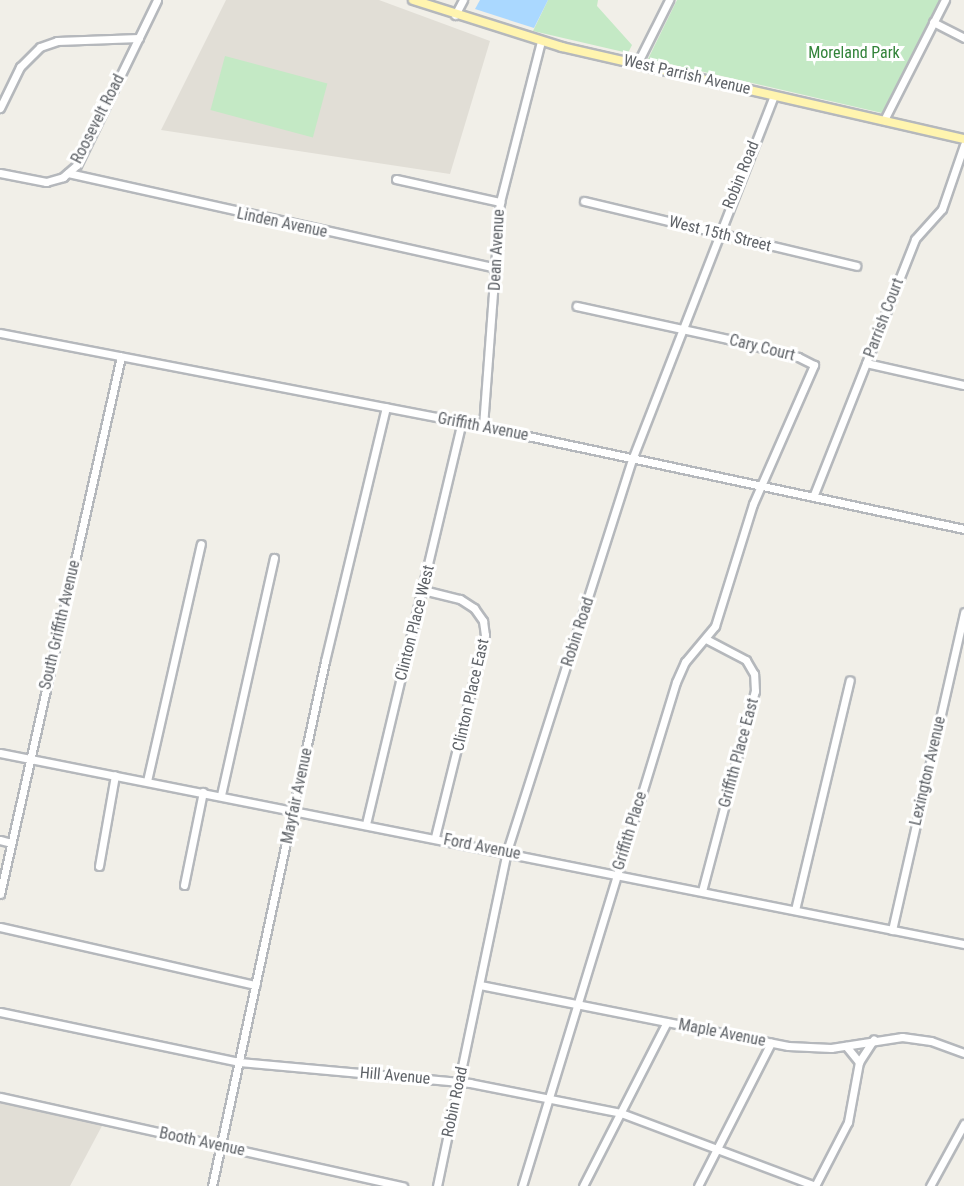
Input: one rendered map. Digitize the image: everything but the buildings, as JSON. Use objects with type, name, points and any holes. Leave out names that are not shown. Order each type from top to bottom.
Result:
[{"type":"main road","name":"West Parrish Avenue","points":[[412,0],[541,41],[964,139]]},
{"type":"street","name":"Roosevelt Road","points":[[0,173],[37,182],[55,180],[77,165],[157,0]]},
{"type":"street","points":[[455,15],[463,0]]},
{"type":"street","points":[[637,64],[669,0]]},
{"type":"street","points":[[884,120],[945,0]]},
{"type":"street","points":[[933,22],[964,38]]},
{"type":"street","points":[[0,108],[20,67],[40,46],[57,41],[139,38]]},
{"type":"street","name":"Dean Avenue","points":[[483,426],[497,268],[500,202],[541,41]]},
{"type":"street","name":"Robin Road","points":[[437,1186],[507,852],[633,457],[774,95]]},
{"type":"street","name":"Parrish Court","points":[[813,497],[915,238],[942,209],[964,145]]},
{"type":"street","name":"Linden Avenue","points":[[68,173],[497,268]]},
{"type":"street","points":[[396,179],[500,202]]},
{"type":"street","name":"West 15th Street","points":[[584,201],[856,266]]},
{"type":"street","points":[[577,306],[682,330]]},
{"type":"street","name":"Cary Court","points":[[682,330],[814,363],[811,377],[761,487]]},
{"type":"street","name":"Griffith Avenue","points":[[0,333],[483,426],[964,529]]},
{"type":"street","name":"South Griffith Avenue","points":[[0,894],[121,356]]},
{"type":"street","points":[[866,363],[964,385]]},
{"type":"street","name":"Mayfair Avenue","points":[[212,1186],[223,1146],[294,810],[386,407]]},
{"type":"street","name":"Clinton Place West","points":[[366,824],[462,422]]},
{"type":"street","name":"Griffith Place","points":[[522,1186],[676,682],[686,662],[715,626],[761,487]]},
{"type":"street","points":[[147,781],[201,544]]},
{"type":"street","points":[[221,795],[274,558]]},
{"type":"street","name":"Clinton Place East","points":[[423,590],[460,599],[474,608],[483,621],[485,635],[435,837]]},
{"type":"street","name":"Lexington Avenue","points":[[892,930],[964,612]]},
{"type":"street","name":"Griffith Place East","points":[[702,891],[755,691],[754,674],[746,660],[706,639]]},
{"type":"street","points":[[795,910],[850,680]]},
{"type":"street","name":"Ford Avenue","points":[[0,753],[435,837],[964,944]]},
{"type":"street","points":[[99,866],[115,775]]},
{"type":"street","points":[[184,885],[203,792]]},
{"type":"street","points":[[0,840],[11,843]]},
{"type":"street","points":[[0,927],[256,986]]},
{"type":"street","name":"Maple Avenue","points":[[480,985],[771,1042],[817,1048],[846,1046],[874,1039],[916,1038],[964,1053]]},
{"type":"street","name":"Hill Avenue","points":[[0,1012],[240,1062],[460,1082],[621,1113],[815,1186]]},
{"type":"street","points":[[583,1186],[667,1022]]},
{"type":"street","points":[[815,1186],[848,1122],[859,1062],[874,1039]]},
{"type":"street","points":[[698,1186],[771,1042]]},
{"type":"street","points":[[846,1046],[859,1062]]},
{"type":"street","name":"Booth Avenue","points":[[0,1097],[403,1186]]},
{"type":"street","points":[[930,1186],[964,1124]]},
{"type":"shaded area","points":[[226,0],[379,0],[490,41],[450,174],[161,130]]},
{"type":"shaded area","points":[[0,1103],[103,1124],[70,1186],[0,1186]]},
{"type":"green space","points":[[548,0],[598,0],[597,6],[632,45],[628,53],[533,31]]},
{"type":"green space","name":"Moreland Park","points":[[677,0],[942,0],[882,113],[648,59]]},
{"type":"green space","points":[[225,56],[327,83],[313,138],[211,110]]},
{"type":"water","points":[[480,0],[548,0],[534,28],[475,9]]}]
